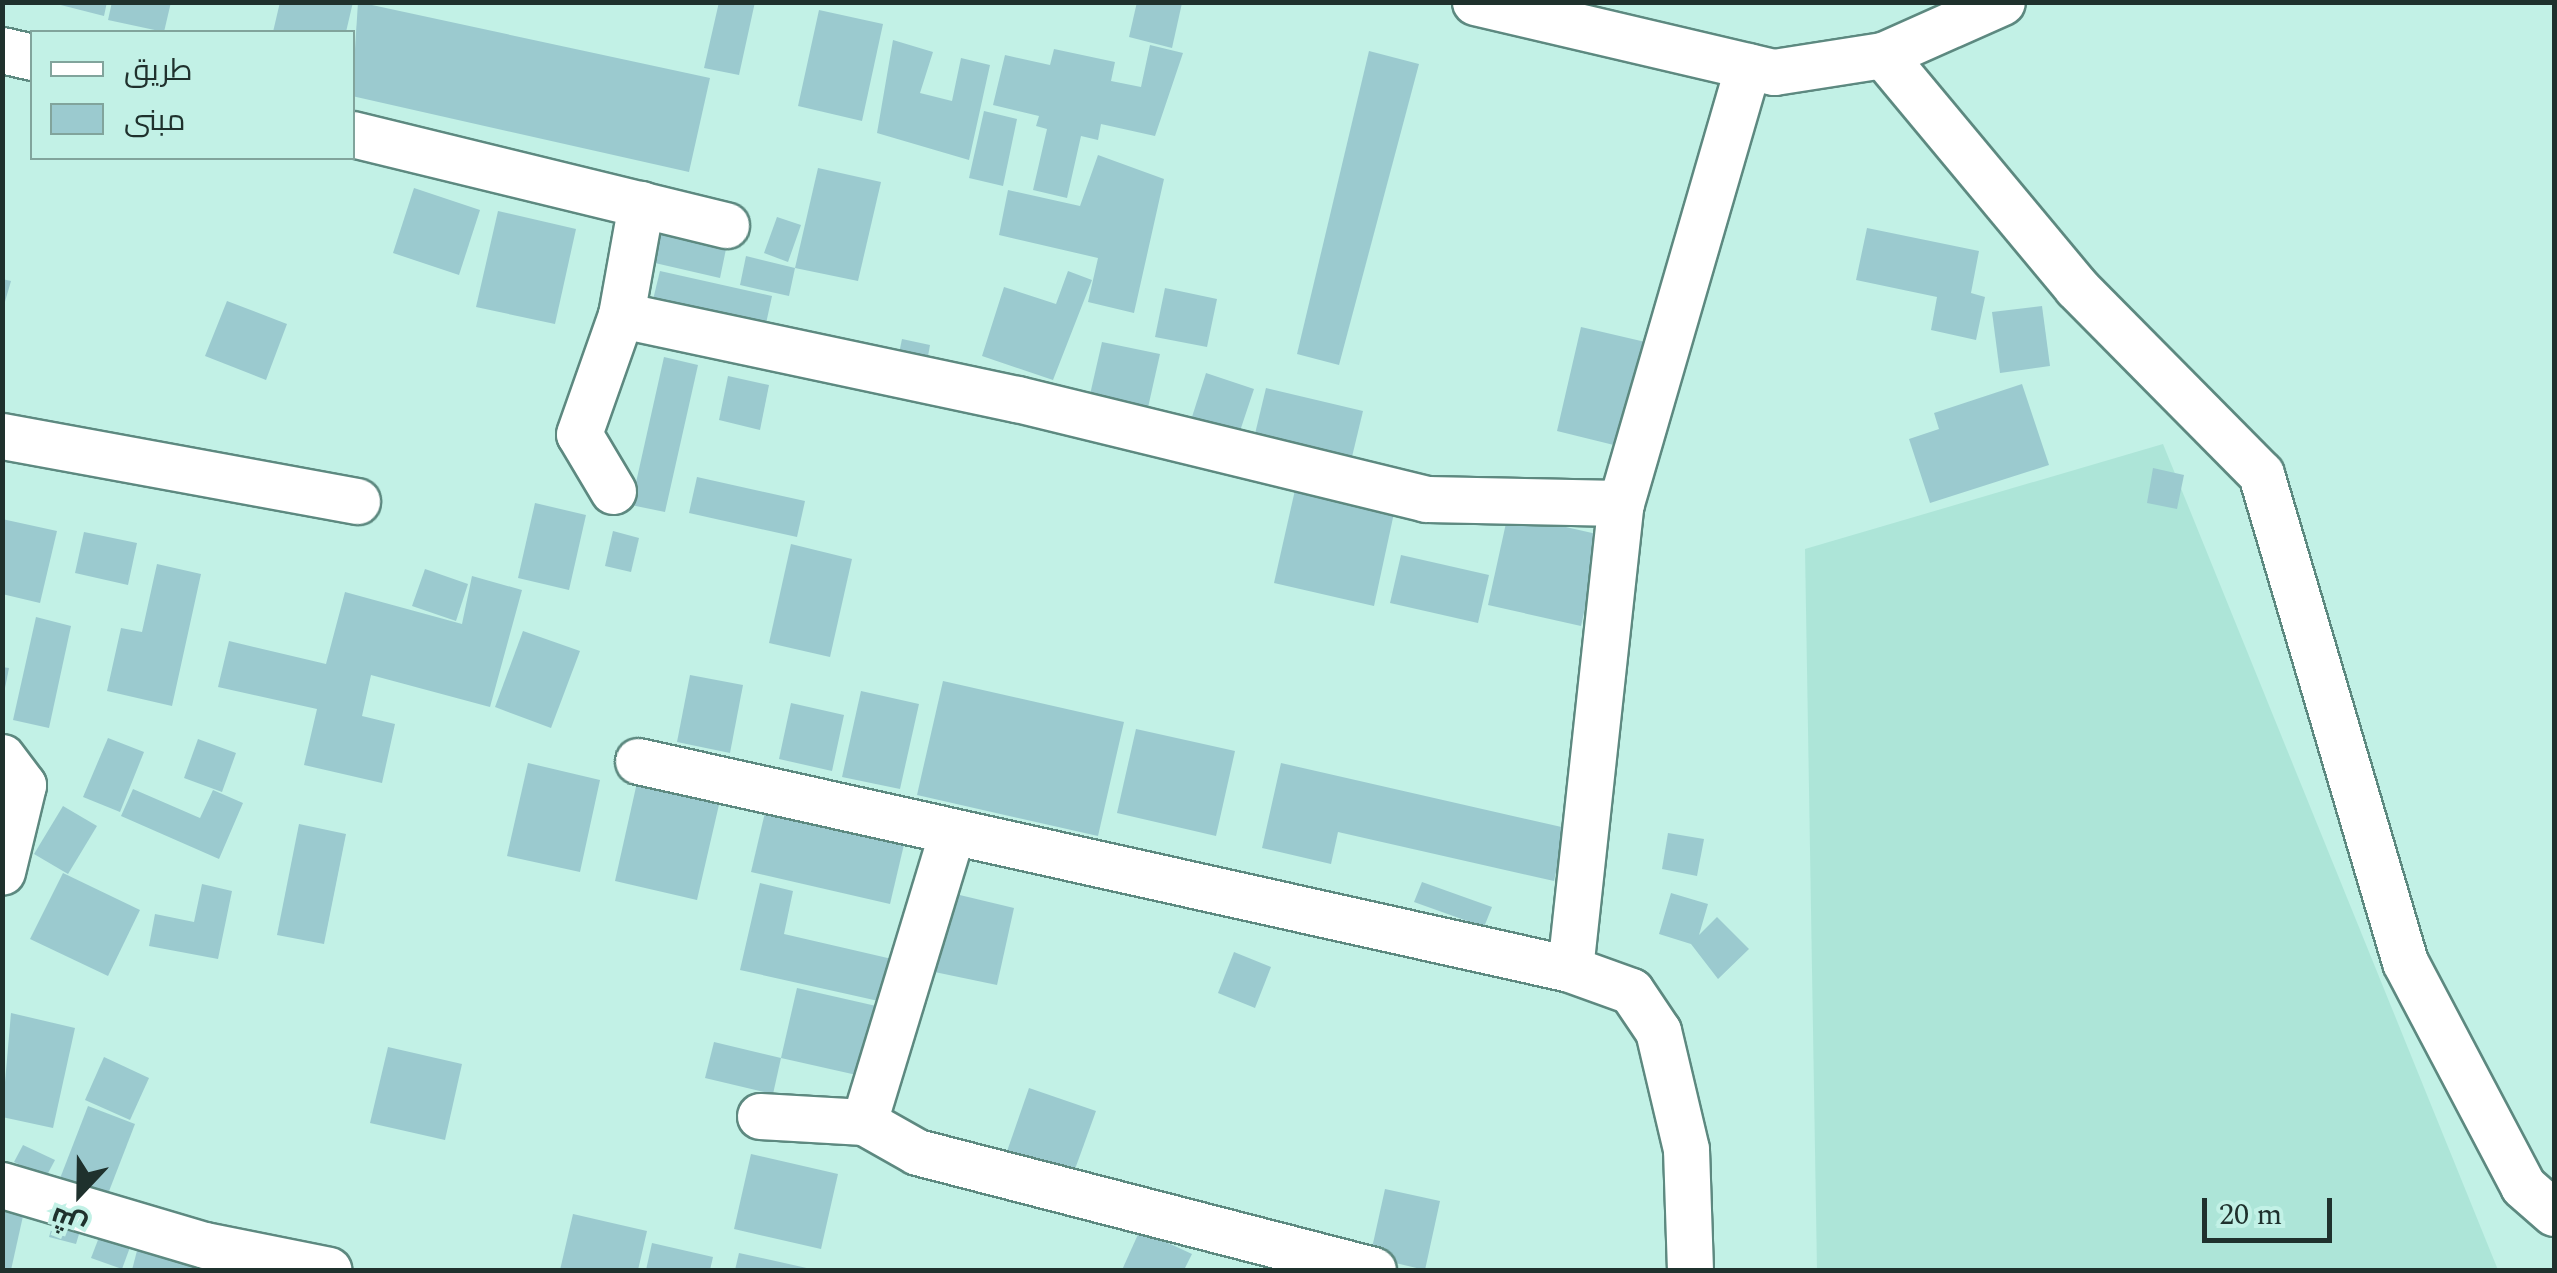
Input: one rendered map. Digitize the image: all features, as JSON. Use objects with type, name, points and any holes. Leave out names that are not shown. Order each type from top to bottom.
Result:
[{"type":"street","points":[[1475,2],[1774,72],[1883,56],[2002,2]]},
{"type":"street","points":[[2,50],[30,57]]},
{"type":"street","points":[[1883,56],[2076,287],[2261,474],[2404,962],[2523,1186],[2553,1215]]},
{"type":"street","points":[[1570,969],[1621,503],[1748,66]]},
{"type":"street","points":[[355,135],[726,225]]},
{"type":"street","points":[[613,492],[579,434],[621,316],[641,204]]},
{"type":"street","points":[[621,316],[1017,399],[1426,500],[1621,503]]},
{"type":"street","points":[[2,436],[358,501]]},
{"type":"street","points":[[2,757],[23,785],[2,872]]},
{"type":"street","points":[[638,761],[1570,969],[1631,991],[1658,1030],[1686,1149],[1690,1270]]},
{"type":"street","points":[[864,1122],[952,833]]},
{"type":"street","points":[[760,1116],[864,1122],[918,1152],[1373,1270]]},
{"type":"street","points":[[2,1184],[204,1245],[328,1270]]},
{"type":"shaded area","points":[[2163,444],[2498,1270],[1817,1270],[1805,549]]},
{"type":"building","points":[[49,2],[107,2],[104,16]]},
{"type":"building","points":[[112,2],[171,2],[164,30],[108,20]]},
{"type":"building","points":[[280,2],[353,2],[346,30],[273,30]]},
{"type":"building","points":[[358,2],[710,78],[689,172],[355,97]]},
{"type":"building","points":[[719,2],[755,2],[739,75],[704,68]]},
{"type":"building","points":[[1137,2],[1182,3],[1172,48],[1129,37]]},
{"type":"building","points":[[819,10],[883,24],[862,121],[798,106]]},
{"type":"building","points":[[893,40],[933,52],[920,93],[952,101],[961,58],[990,65],[969,160],[877,133]]},
{"type":"building","points":[[1150,45],[1183,53],[1155,136],[1101,124],[1098,140],[1081,136],[1067,198],[1033,190],[1047,129],[1036,126],[1039,116],[993,105],[1005,55],[1050,65],[1054,49],[1115,62],[1111,81],[1141,87]]},
{"type":"building","points":[[1369,51],[1419,64],[1339,365],[1297,354]]},
{"type":"building","points":[[984,111],[1017,119],[1003,186],[969,178]]},
{"type":"building","points":[[1098,155],[1164,179],[1134,313],[1088,302],[1098,258],[999,235],[1008,190],[1080,206]]},
{"type":"building","points":[[818,168],[881,182],[858,281],[795,268]]},
{"type":"building","points":[[414,188],[480,210],[459,275],[393,253]]},
{"type":"building","points":[[498,211],[576,229],[555,324],[476,307]]},
{"type":"building","points":[[777,217],[801,225],[788,262],[764,253]]},
{"type":"building","points":[[1867,228],[1979,251],[1971,293],[1985,297],[1976,340],[1931,330],[1937,297],[1856,280]]},
{"type":"building","points":[[648,231],[726,249],[720,278],[642,260]]},
{"type":"building","points":[[746,256],[795,268],[789,296],[740,285]]},
{"type":"building","points":[[660,271],[772,296],[762,342],[649,316]]},
{"type":"building","points":[[1068,271],[1092,280],[1053,380],[982,356],[1004,287],[1056,304]]},
{"type":"building","points":[[2,279],[11,281],[4,305],[2,305]]},
{"type":"building","points":[[1165,288],[1217,299],[1207,347],[1155,337]]},
{"type":"building","points":[[227,301],[287,324],[266,380],[205,356]]},
{"type":"building","points":[[2042,306],[2050,366],[2000,373],[1992,312]]},
{"type":"building","points":[[1581,327],[1654,344],[1630,449],[1557,431]]},
{"type":"building","points":[[902,339],[930,345],[925,373],[896,368]]},
{"type":"building","points":[[1102,342],[1160,354],[1147,412],[1089,399]]},
{"type":"building","points":[[664,357],[698,365],[665,512],[631,505]]},
{"type":"building","points":[[1206,373],[1254,389],[1239,434],[1192,417]]},
{"type":"building","points":[[728,376],[769,385],[760,430],[719,420]]},
{"type":"building","points":[[2022,384],[2049,465],[1930,503],[1909,439],[1939,429],[1934,413]]},
{"type":"building","points":[[1266,388],[1363,411],[1351,461],[1254,438]]},
{"type":"building","points":[[2153,468],[2184,475],[2177,509],[2147,503]]},
{"type":"building","points":[[697,477],[805,501],[797,537],[689,513]]},
{"type":"building","points":[[1295,490],[1394,513],[1374,606],[1274,583]]},
{"type":"building","points":[[535,503],[586,515],[569,590],[518,578]]},
{"type":"building","points":[[1508,514],[1601,535],[1581,626],[1488,605]]},
{"type":"building","points":[[2,519],[57,531],[40,603],[2,594]]},
{"type":"building","points":[[613,531],[639,538],[631,572],[605,566]]},
{"type":"building","points":[[84,532],[137,543],[128,585],[75,573]]},
{"type":"building","points":[[791,544],[852,559],[830,657],[769,643]]},
{"type":"building","points":[[1401,555],[1489,575],[1478,623],[1390,603]]},
{"type":"building","points":[[157,564],[201,574],[172,706],[107,691],[121,628],[142,632]]},
{"type":"building","points":[[425,569],[468,584],[456,621],[412,606]]},
{"type":"building","points":[[472,576],[522,590],[490,707],[371,675],[362,716],[395,724],[382,783],[304,765],[317,709],[218,687],[229,641],[326,664],[345,592],[462,624]]},
{"type":"building","points":[[36,617],[71,626],[49,728],[13,720]]},
{"type":"building","points":[[523,631],[580,651],[551,728],[495,707]]},
{"type":"building","points":[[2,667],[9,668],[4,693],[2,693]]},
{"type":"building","points":[[690,675],[743,685],[730,753],[677,742]]},
{"type":"building","points":[[943,681],[1124,722],[1098,836],[917,795]]},
{"type":"building","points":[[861,691],[919,704],[900,789],[842,777]]},
{"type":"building","points":[[791,703],[844,715],[832,771],[779,759]]},
{"type":"building","points":[[1136,729],[1235,751],[1216,836],[1117,813]]},
{"type":"building","points":[[108,738],[144,752],[120,812],[83,797]]},
{"type":"building","points":[[198,739],[236,753],[222,792],[184,778]]},
{"type":"building","points":[[528,763],[600,780],[580,872],[507,856]]},
{"type":"building","points":[[1281,763],[1566,828],[1554,881],[1338,832],[1331,864],[1262,848]]},
{"type":"building","points":[[638,778],[721,796],[697,900],[615,881]]},
{"type":"building","points":[[133,789],[200,818],[213,790],[243,803],[219,859],[121,816]]},
{"type":"building","points":[[767,804],[906,836],[890,904],[751,872]]},
{"type":"building","points":[[63,806],[97,826],[68,874],[34,854]]},
{"type":"building","points":[[299,824],[346,834],[324,944],[277,935]]},
{"type":"building","points":[[1668,833],[1704,839],[1697,876],[1662,869]]},
{"type":"building","points":[[63,873],[140,910],[108,976],[30,939]]},
{"type":"building","points":[[1422,882],[1492,907],[1484,927],[1414,902]]},
{"type":"building","points":[[760,883],[793,891],[784,934],[892,959],[883,1002],[740,970]]},
{"type":"building","points":[[202,884],[232,891],[218,959],[149,946],[155,914],[194,922]]},
{"type":"building","points":[[943,891],[1014,908],[997,985],[925,970]]},
{"type":"building","points":[[1671,893],[1708,904],[1699,935],[1717,917],[1749,949],[1718,979],[1691,944],[1659,934]]},
{"type":"building","points":[[1234,952],[1271,967],[1255,1008],[1218,993]]},
{"type":"building","points":[[797,988],[885,1008],[870,1078],[781,1058]]},
{"type":"building","points":[[11,1013],[75,1028],[53,1128],[2,1117]]},
{"type":"building","points":[[714,1042],[781,1058],[773,1094],[705,1078]]},
{"type":"building","points":[[388,1047],[462,1064],[445,1140],[370,1123]]},
{"type":"building","points":[[104,1057],[149,1078],[130,1120],[85,1100]]},
{"type":"building","points":[[1029,1088],[1096,1111],[1070,1183],[1004,1160]]},
{"type":"building","points":[[88,1106],[135,1124],[106,1199],[59,1181]]},
{"type":"building","points":[[23,1145],[55,1160],[46,1177],[14,1162]]},
{"type":"building","points":[[751,1154],[838,1174],[821,1249],[734,1229]]},
{"type":"building","points":[[1385,1189],[1440,1201],[1425,1270],[1370,1257]]},
{"type":"building","points":[[2,1192],[27,1198],[11,1270],[2,1270]]},
{"type":"building","points":[[56,1213],[83,1221],[76,1244],[49,1237]]},
{"type":"building","points":[[573,1214],[647,1231],[638,1270],[560,1270]]},
{"type":"building","points":[[103,1227],[133,1239],[122,1269],[91,1258]]},
{"type":"building","points":[[1140,1230],[1192,1254],[1184,1270],[1122,1270]]},
{"type":"building","points":[[139,1243],[219,1260],[216,1270],[132,1270]]},
{"type":"building","points":[[652,1243],[713,1257],[710,1270],[646,1270]]},
{"type":"building","points":[[739,1253],[811,1269],[811,1270],[735,1270]]}]
